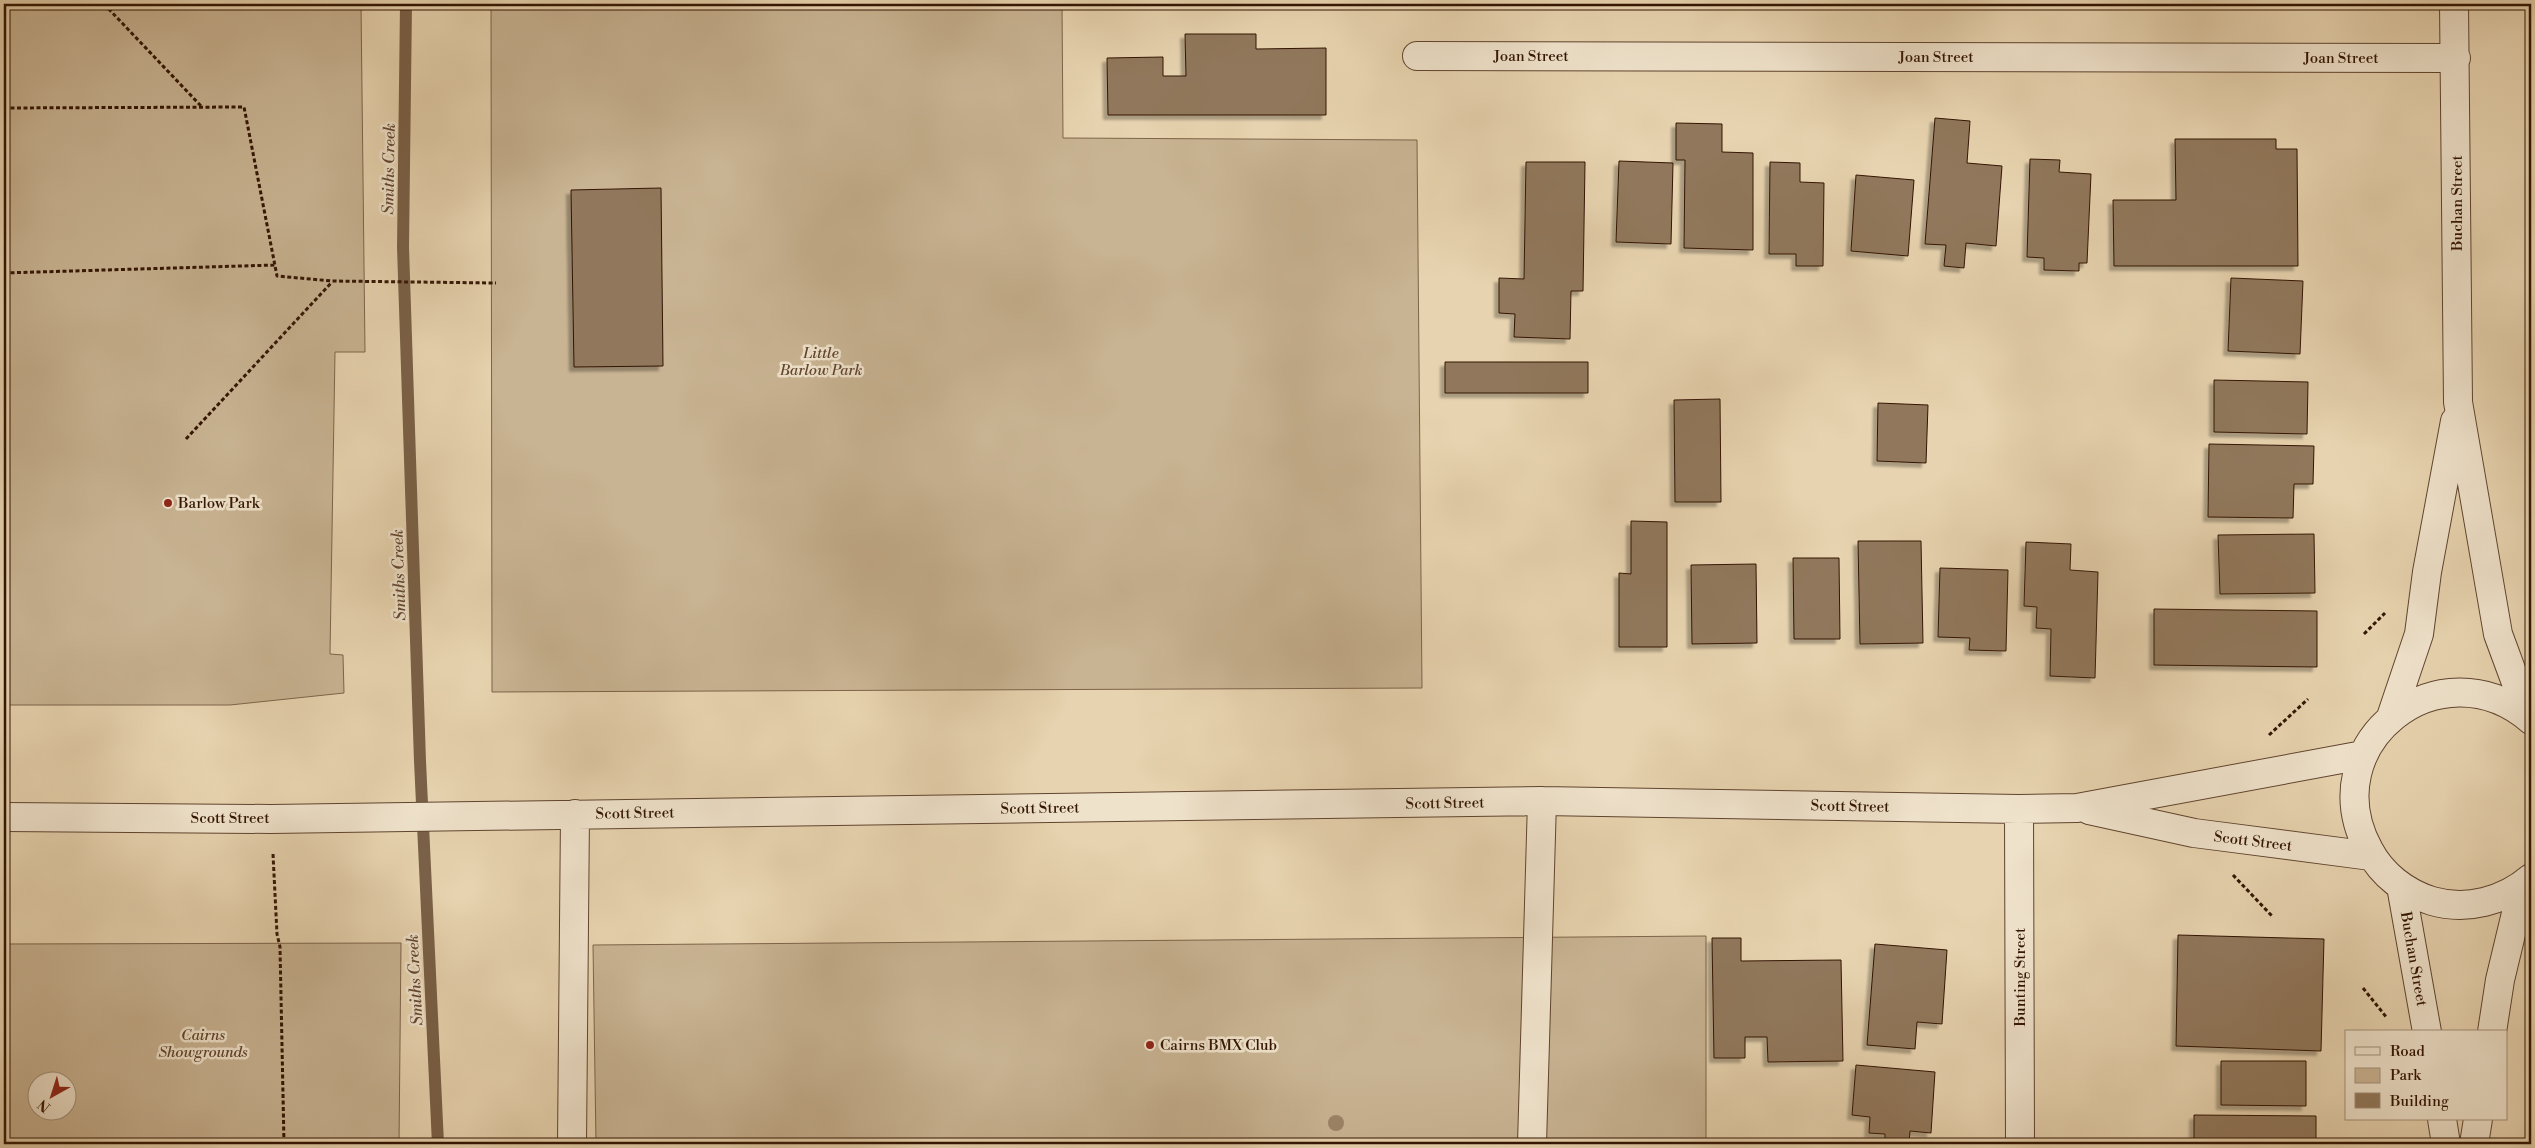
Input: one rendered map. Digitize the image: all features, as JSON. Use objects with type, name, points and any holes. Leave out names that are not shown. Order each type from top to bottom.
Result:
[{"type":"street","name":"Buchan Street","points":[[2454,4],[2458,402],[2498,634],[2530,719]]},
{"type":"street","name":"Joan Street","points":[[1417,56],[2456,58]]},
{"type":"street","name":"Buchan Street","points":[[2391,717],[2419,634],[2427,572],[2458,402]]},
{"type":"street","points":[[2527,881],[2493,900],[2475,904],[2451,904],[2425,898],[2401,886],[2386,874],[2372,856],[2362,836],[2354,806],[2356,778],[2363,755],[2381,727],[2391,717],[2419,700],[2456,692],[2486,696],[2499,700],[2530,719]]},
{"type":"street","name":"Scott Street","points":[[4,817],[271,819],[368,816],[1542,802],[2019,809],[2077,808],[2363,755]]},
{"type":"street","points":[[1532,1144],[1542,802]]},
{"type":"street","name":"Scott Street","points":[[2077,808],[2194,833],[2372,856]]},
{"type":"street","name":"Bunting Street","points":[[2019,809],[2020,1144]]},
{"type":"street","points":[[572,1144],[575,814]]},
{"type":"street","points":[[2492,1030],[2500,980],[2527,881]]},
{"type":"street","name":"Buchan Street","points":[[2401,886],[2427,1030]]},
{"type":"street","points":[[2442,1120],[2446,1144]]},
{"type":"street","points":[[2474,1144],[2478,1120]]},
{"type":"path","points":[[104,4],[202,107]]},
{"type":"path","points":[[4,108],[244,106],[277,276],[332,281],[496,283]]},
{"type":"path","points":[[4,273],[275,265]]},
{"type":"path","points":[[186,439],[332,281]]},
{"type":"path","points":[[271,819],[276,934],[280,947],[284,1144]]},
{"type":"path","points":[[2363,988],[2392,1024]]},
{"type":"green space","name":"Barlow Park","points":[[4,4],[361,4],[365,352],[335,352],[330,654],[343,655],[344,693],[230,705],[4,705]]},
{"type":"green space","name":"Little Barlow Park","points":[[491,4],[1062,4],[1063,138],[1417,140],[1422,688],[492,692]]},
{"type":"green space","name":"Cairns BMX Club","points":[[1706,936],[1706,1144],[596,1144],[593,945]]},
{"type":"green space","name":"Cairns Showgrounds","points":[[401,943],[399,1144],[4,1144],[4,944]]},
{"type":"building","points":[[1185,34],[1256,34],[1256,49],[1326,48],[1326,115],[1108,115],[1107,58],[1163,57],[1163,76],[1186,76]]},
{"type":"building","points":[[1935,118],[1970,121],[1967,163],[2002,166],[1996,246],[1966,243],[1964,268],[1944,266],[1946,245],[1925,244]]},
{"type":"building","points":[[1676,123],[1722,124],[1722,152],[1753,153],[1753,250],[1684,248],[1685,160],[1676,160]]},
{"type":"building","points":[[2175,139],[2276,139],[2276,149],[2297,149],[2298,266],[2114,266],[2113,200],[2176,200]]},
{"type":"building","points":[[2030,159],[2060,160],[2059,172],[2091,174],[2087,263],[2079,263],[2079,271],[2044,270],[2044,258],[2027,257]]},
{"type":"building","points":[[1619,161],[1673,163],[1671,244],[1616,242]]},
{"type":"building","points":[[1526,162],[1585,162],[1583,291],[1571,291],[1570,339],[1514,337],[1515,314],[1499,313],[1499,278],[1524,279]]},
{"type":"building","points":[[1770,162],[1800,163],[1800,182],[1824,183],[1823,266],[1796,266],[1796,254],[1769,254]]},
{"type":"building","points":[[1856,175],[1914,180],[1908,256],[1851,251]]},
{"type":"building","points":[[661,188],[663,366],[574,367],[571,190]]},
{"type":"building","points":[[2231,278],[2303,281],[2300,354],[2228,351]]},
{"type":"building","points":[[1445,362],[1588,362],[1588,393],[1445,393]]},
{"type":"building","points":[[2214,380],[2308,382],[2307,434],[2214,432]]},
{"type":"building","points":[[1720,399],[1721,502],[1675,502],[1674,400]]},
{"type":"building","points":[[1878,403],[1928,405],[1926,463],[1877,461]]},
{"type":"building","points":[[2209,444],[2314,446],[2313,484],[2294,484],[2293,518],[2208,517]]},
{"type":"building","points":[[1631,521],[1667,522],[1667,647],[1619,647],[1619,573],[1631,574]]},
{"type":"building","points":[[2314,534],[2315,593],[2220,594],[2218,535]]},
{"type":"building","points":[[1858,541],[1921,541],[1923,643],[1860,644]]},
{"type":"building","points":[[2026,542],[2071,544],[2070,570],[2098,572],[2095,678],[2050,676],[2051,629],[2036,628],[2037,607],[2024,606]]},
{"type":"building","points":[[1793,558],[1839,558],[1840,639],[1794,639]]},
{"type":"building","points":[[1756,564],[1757,643],[1692,644],[1691,565]]},
{"type":"building","points":[[1940,568],[2008,570],[2006,651],[1969,650],[1970,638],[1938,637]]},
{"type":"building","points":[[2154,609],[2317,611],[2317,667],[2154,665]]},
{"type":"building","points":[[2178,935],[2324,939],[2321,1051],[2176,1046]]},
{"type":"building","points":[[1712,938],[1741,938],[1741,961],[1841,960],[1843,1061],[1768,1062],[1767,1037],[1745,1037],[1745,1058],[1714,1058]]},
{"type":"building","points":[[1875,944],[1947,950],[1942,1024],[1917,1022],[1915,1049],[1867,1045]]},
{"type":"building","points":[[2221,1061],[2306,1061],[2306,1106],[2221,1105]]},
{"type":"building","points":[[1856,1065],[1935,1072],[1931,1133],[1910,1131],[1909,1144],[1885,1144],[1885,1134],[1869,1133],[1870,1117],[1852,1115]]},
{"type":"building","points":[[2194,1115],[2316,1116],[2316,1144],[2194,1144]]},
{"type":"waterway","name":"Smiths Creek","points":[[406,4],[403,247],[420,761],[438,1144]]},
{"type":"place","name":"Barlow Park","points":[[168,503]]},
{"type":"place","name":"Cairns BMX Club","points":[[1150,1045]]}]
